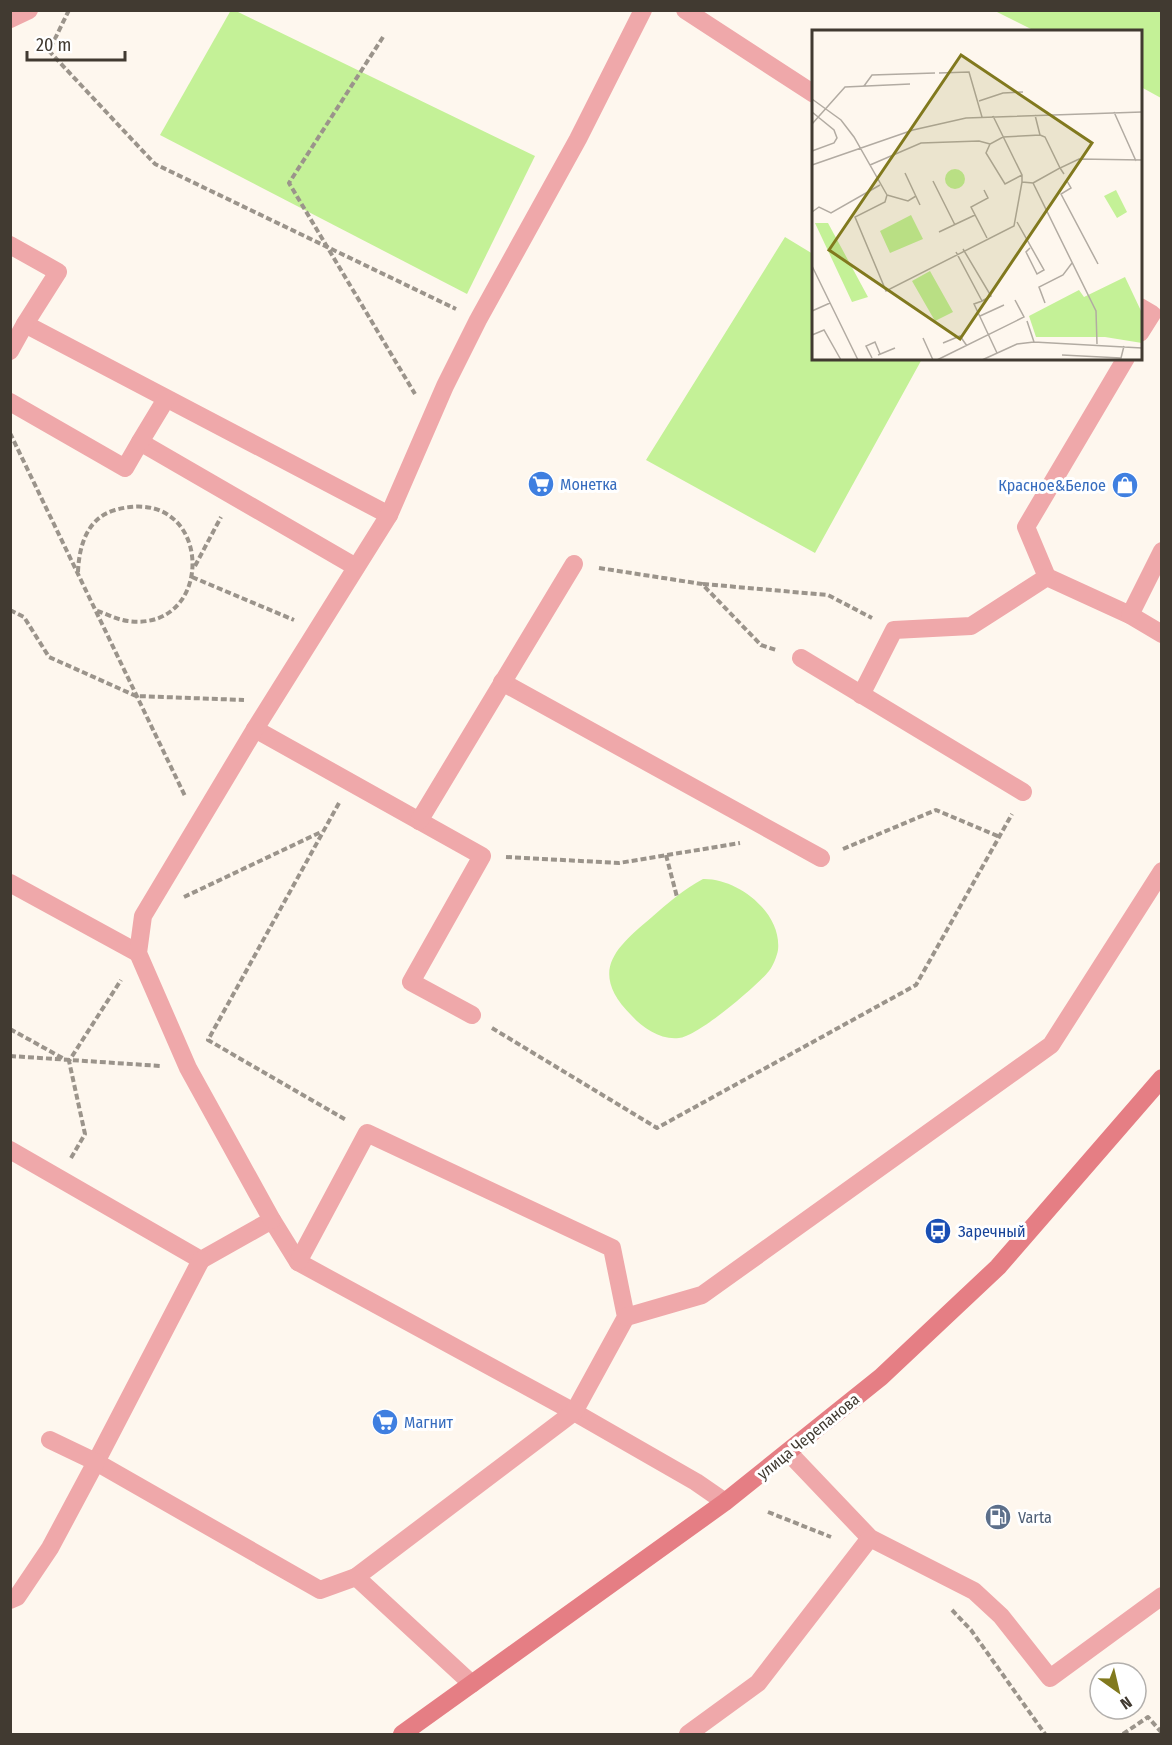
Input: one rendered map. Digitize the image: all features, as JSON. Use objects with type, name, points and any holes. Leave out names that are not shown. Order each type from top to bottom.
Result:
[{"type":"main road","name":"улица Черепанова","points":[[402,1734],[725,1502],[881,1377],[998,1267],[1161,1078]]},
{"type":"lane","points":[[10,20],[29,10]]},
{"type":"lane","points":[[643,10],[578,139],[478,320],[430,420],[389,515],[255,729],[143,916],[138,953],[188,1068],[272,1220],[298,1262],[574,1412],[696,1482],[725,1502]]},
{"type":"lane","points":[[685,10],[812,93]]},
{"type":"lane","points":[[10,245],[58,272],[10,351]]},
{"type":"lane","points":[[1142,308],[1152,314],[1142,330]]},
{"type":"lane","points":[[25,324],[389,515]]},
{"type":"lane","points":[[1124,360],[1026,527],[1047,577],[1130,615],[1161,634]]},
{"type":"lane","points":[[10,402],[125,468],[166,399]]},
{"type":"lane","points":[[140,442],[356,567]]},
{"type":"lane","points":[[1130,615],[1161,551]]},
{"type":"lane","points":[[419,822],[574,564]]},
{"type":"lane","points":[[861,694],[894,630],[971,626],[1047,577]]},
{"type":"lane","points":[[801,658],[1023,792]]},
{"type":"lane","points":[[502,682],[820,858]]},
{"type":"lane","points":[[255,729],[482,856],[411,982],[472,1015]]},
{"type":"lane","points":[[626,1317],[702,1295],[1051,1045],[1161,871]]},
{"type":"lane","points":[[10,883],[138,953]]},
{"type":"lane","points":[[50,1440],[96,1462],[320,1590],[356,1576],[574,1412],[626,1317],[612,1248],[367,1133],[298,1262]]},
{"type":"lane","points":[[10,1150],[201,1260]]},
{"type":"lane","points":[[10,1600],[17,1597],[50,1548],[201,1260],[272,1220]]},
{"type":"lane","points":[[789,1453],[866,1543],[974,1591],[1001,1616],[1050,1678],[1161,1596]]},
{"type":"lane","points":[[688,1734],[758,1683],[866,1543]]},
{"type":"lane","points":[[356,1576],[472,1684]]},
{"type":"path","points":[[69,10],[49,51],[155,164],[478,320]]},
{"type":"path","points":[[383,37],[289,183],[430,420]]},
{"type":"path","points":[[10,433],[199,824]]},
{"type":"path","points":[[97,611],[128,621],[152,620],[173,608],[189,589],[194,566],[233,495]]},
{"type":"path","points":[[78,574],[79,549],[89,528],[108,512],[132,505],[156,508],[176,522],[190,542],[194,566]]},
{"type":"path","points":[[574,564],[702,584],[828,595],[894,630]]},
{"type":"path","points":[[192,577],[317,629]]},
{"type":"path","points":[[702,584],[761,645],[801,658]]},
{"type":"path","points":[[10,610],[24,617],[50,657],[136,696],[272,702]]},
{"type":"path","points":[[350,783],[208,1040],[367,1133]]},
{"type":"path","points":[[472,1015],[657,1128],[916,986],[1023,792]]},
{"type":"path","points":[[820,858],[936,810],[999,837]]},
{"type":"path","points":[[143,916],[323,832]]},
{"type":"path","points":[[482,856],[619,863],[781,836]]},
{"type":"path","points":[[666,855],[676,897]]},
{"type":"path","points":[[59,1180],[85,1134],[69,1061],[138,953]]},
{"type":"path","points":[[10,1029],[69,1061]]},
{"type":"path","points":[[10,1056],[188,1068]]},
{"type":"path","points":[[768,1512],[866,1543]]},
{"type":"path","points":[[971,1630],[1045,1734]]},
{"type":"path","points":[[1124,1734],[1148,1717],[1161,1733]]},
{"type":"green space","points":[[231,10],[535,156],[467,294],[160,135]]},
{"type":"green space","points":[[995,11],[1161,11],[1161,98],[1142,88],[1142,30],[1033,30]]},
{"type":"green space","points":[[785,237],[812,253],[812,360],[921,360],[815,553],[646,460]]},
{"type":"green space","points":[[703,879],[730,884],[755,900],[773,923],[778,950],[769,971],[726,1010],[688,1035],[679,1038],[666,1037],[653,1033],[632,1016],[611,986],[609,974],[618,950],[627,939],[676,897]]},
{"type":"place","name":"Монетка","points":[[541,484]]},
{"type":"place","name":"Красное&Белое","points":[[1125,485]]},
{"type":"place","name":"Заречный","points":[[938,1231]]},
{"type":"place","name":"Магнит","points":[[385,1422]]},
{"type":"place","name":"Varta","points":[[998,1517]]}]
